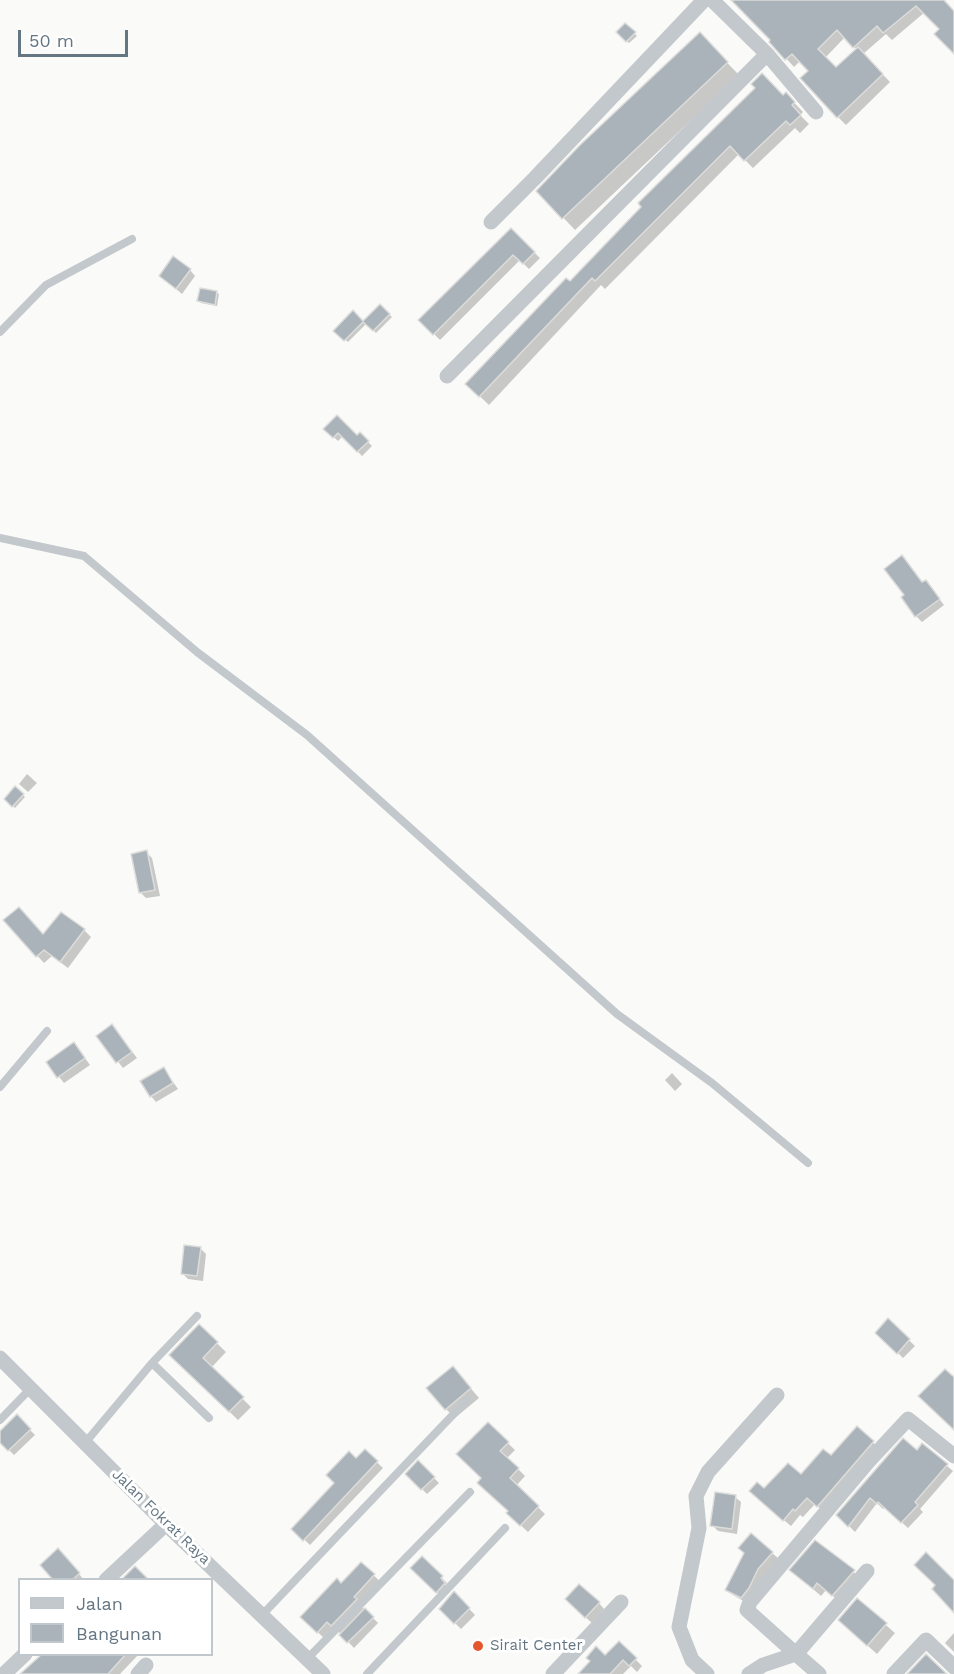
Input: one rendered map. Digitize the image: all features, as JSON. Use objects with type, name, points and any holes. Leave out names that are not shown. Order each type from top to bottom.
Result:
[{"type":"street","points":[[491,222],[705,0]]},
{"type":"street","points":[[712,0],[767,54],[816,112]]},
{"type":"street","points":[[447,376],[767,54]]},
{"type":"street","name":"Jalan Fokrat Raya","points":[[0,1358],[166,1524],[323,1674]]},
{"type":"street","points":[[707,1674],[692,1660],[679,1627],[699,1528],[696,1496],[708,1472],[777,1395]]},
{"type":"street","points":[[819,1674],[749,1613],[747,1608],[750,1602],[868,1462],[908,1419],[954,1456]]},
{"type":"street","points":[[108,1578],[166,1524]]},
{"type":"street","points":[[749,1674],[763,1665],[796,1654],[867,1571]]},
{"type":"street","points":[[553,1674],[621,1602]]},
{"type":"street","points":[[894,1674],[926,1640],[954,1667]]},
{"type":"street","points":[[4,1674],[23,1656]]},
{"type":"lane","points":[[0,332],[46,285],[132,239]]},
{"type":"lane","points":[[0,538],[84,556],[197,652],[307,735],[617,1014],[712,1083],[808,1163]]},
{"type":"lane","points":[[0,1087],[47,1030]]},
{"type":"lane","points":[[85,1443],[152,1363],[197,1316]]},
{"type":"lane","points":[[152,1363],[209,1418]]},
{"type":"lane","points":[[0,1420],[31,1388]]},
{"type":"lane","points":[[262,1615],[467,1400]]},
{"type":"lane","points":[[308,1659],[470,1492]]},
{"type":"lane","points":[[367,1674],[505,1528]]},
{"type":"building","points":[[731,0],[944,0],[954,11],[954,54],[934,34],[939,29],[916,6],[883,33],[877,26],[853,48],[837,30],[818,49],[836,67],[858,47],[883,74],[837,118],[800,78],[808,71],[792,54],[785,60],[769,42],[770,40]]},
{"type":"building","points":[[625,23],[636,32],[626,42],[616,32]]},
{"type":"building","points":[[700,32],[728,62],[562,219],[536,191],[580,145]]},
{"type":"building","points":[[762,73],[783,95],[786,92],[795,102],[792,105],[801,115],[790,125],[786,121],[744,161],[730,146],[595,281],[592,278],[479,397],[465,384],[566,278],[570,281],[641,207],[638,203],[755,88],[751,84]]},
{"type":"building","points":[[511,228],[535,252],[523,264],[513,255],[433,335],[418,320]]},
{"type":"building","points":[[173,256],[191,269],[176,289],[159,276]]},
{"type":"building","points":[[200,288],[217,291],[215,305],[197,301]]},
{"type":"building","points":[[380,304],[390,314],[373,331],[363,322],[344,341],[333,331],[353,310],[363,321]]},
{"type":"building","points":[[337,415],[357,435],[360,432],[369,441],[357,452],[338,433],[333,438],[323,429]]},
{"type":"building","points":[[902,555],[922,582],[926,580],[940,599],[915,617],[901,597],[904,595],[884,569]]},
{"type":"building","points":[[15,786],[24,794],[12,807],[4,799]]},
{"type":"building","points":[[147,850],[155,890],[139,893],[131,854]]},
{"type":"building","points":[[19,907],[43,934],[61,912],[85,929],[60,962],[44,950],[36,957],[3,920]]},
{"type":"building","points":[[112,1024],[132,1052],[116,1063],[96,1036]]},
{"type":"building","points":[[74,1042],[85,1058],[57,1078],[46,1062]]},
{"type":"building","points":[[164,1067],[173,1083],[150,1097],[140,1081]]},
{"type":"building","points":[[184,1245],[201,1247],[197,1276],[181,1274]]},
{"type":"building","points":[[888,1318],[910,1339],[897,1354],[875,1333]]},
{"type":"building","points":[[199,1324],[218,1342],[203,1358],[244,1397],[229,1412],[169,1355]]},
{"type":"building","points":[[453,1366],[471,1388],[445,1410],[426,1388]]},
{"type":"building","points":[[945,1369],[954,1377],[954,1430],[918,1396]]},
{"type":"building","points":[[17,1414],[31,1429],[8,1451],[0,1443],[0,1431]]},
{"type":"building","points":[[488,1422],[509,1442],[500,1451],[519,1468],[510,1478],[539,1506],[520,1526],[506,1513],[508,1511],[477,1483],[481,1478],[456,1454]]},
{"type":"building","points":[[857,1426],[874,1441],[817,1507],[807,1498],[783,1521],[749,1491],[757,1482],[764,1488],[788,1463],[801,1474],[823,1449],[831,1455]]},
{"type":"building","points":[[903,1438],[917,1450],[922,1443],[948,1464],[915,1502],[918,1505],[901,1523],[878,1502],[877,1504],[870,1498],[848,1527],[836,1515]]},
{"type":"building","points":[[365,1449],[378,1461],[303,1541],[291,1529],[334,1483],[326,1475],[349,1451],[356,1458]]},
{"type":"building","points":[[418,1460],[435,1477],[421,1490],[405,1474]]},
{"type":"building","points":[[715,1492],[736,1495],[732,1529],[710,1526]]},
{"type":"building","points":[[751,1533],[773,1552],[758,1569],[749,1588],[741,1598],[725,1590],[744,1553],[738,1548]]},
{"type":"building","points":[[815,1540],[855,1570],[832,1596],[817,1583],[813,1589],[789,1570]]},
{"type":"building","points":[[58,1548],[80,1573],[74,1578],[51,1578],[40,1565]]},
{"type":"building","points":[[926,1552],[954,1580],[954,1613],[932,1589],[935,1585],[914,1565]]},
{"type":"building","points":[[422,1556],[443,1576],[441,1578],[445,1583],[436,1593],[410,1568]]},
{"type":"building","points":[[361,1562],[375,1574],[354,1597],[357,1599],[331,1626],[327,1622],[317,1633],[300,1617],[337,1578],[341,1583]]},
{"type":"building","points":[[135,1566],[147,1578],[123,1578]]},
{"type":"building","points":[[579,1584],[600,1602],[585,1618],[565,1599]]},
{"type":"building","points":[[454,1591],[470,1608],[454,1624],[439,1609]]},
{"type":"building","points":[[857,1598],[887,1623],[867,1646],[838,1620]]},
{"type":"building","points":[[365,1608],[374,1617],[347,1643],[339,1635]]},
{"type":"building","points":[[619,1641],[637,1658],[629,1666],[623,1660],[610,1674],[578,1674],[590,1661],[586,1658],[596,1646],[605,1655]]},
{"type":"building","points":[[926,1654],[947,1674],[907,1674]]},
{"type":"building","points":[[40,1656],[124,1656],[108,1674],[20,1674]]},
{"type":"place","name":"Sirait Center","points":[[478,1646]]}]
